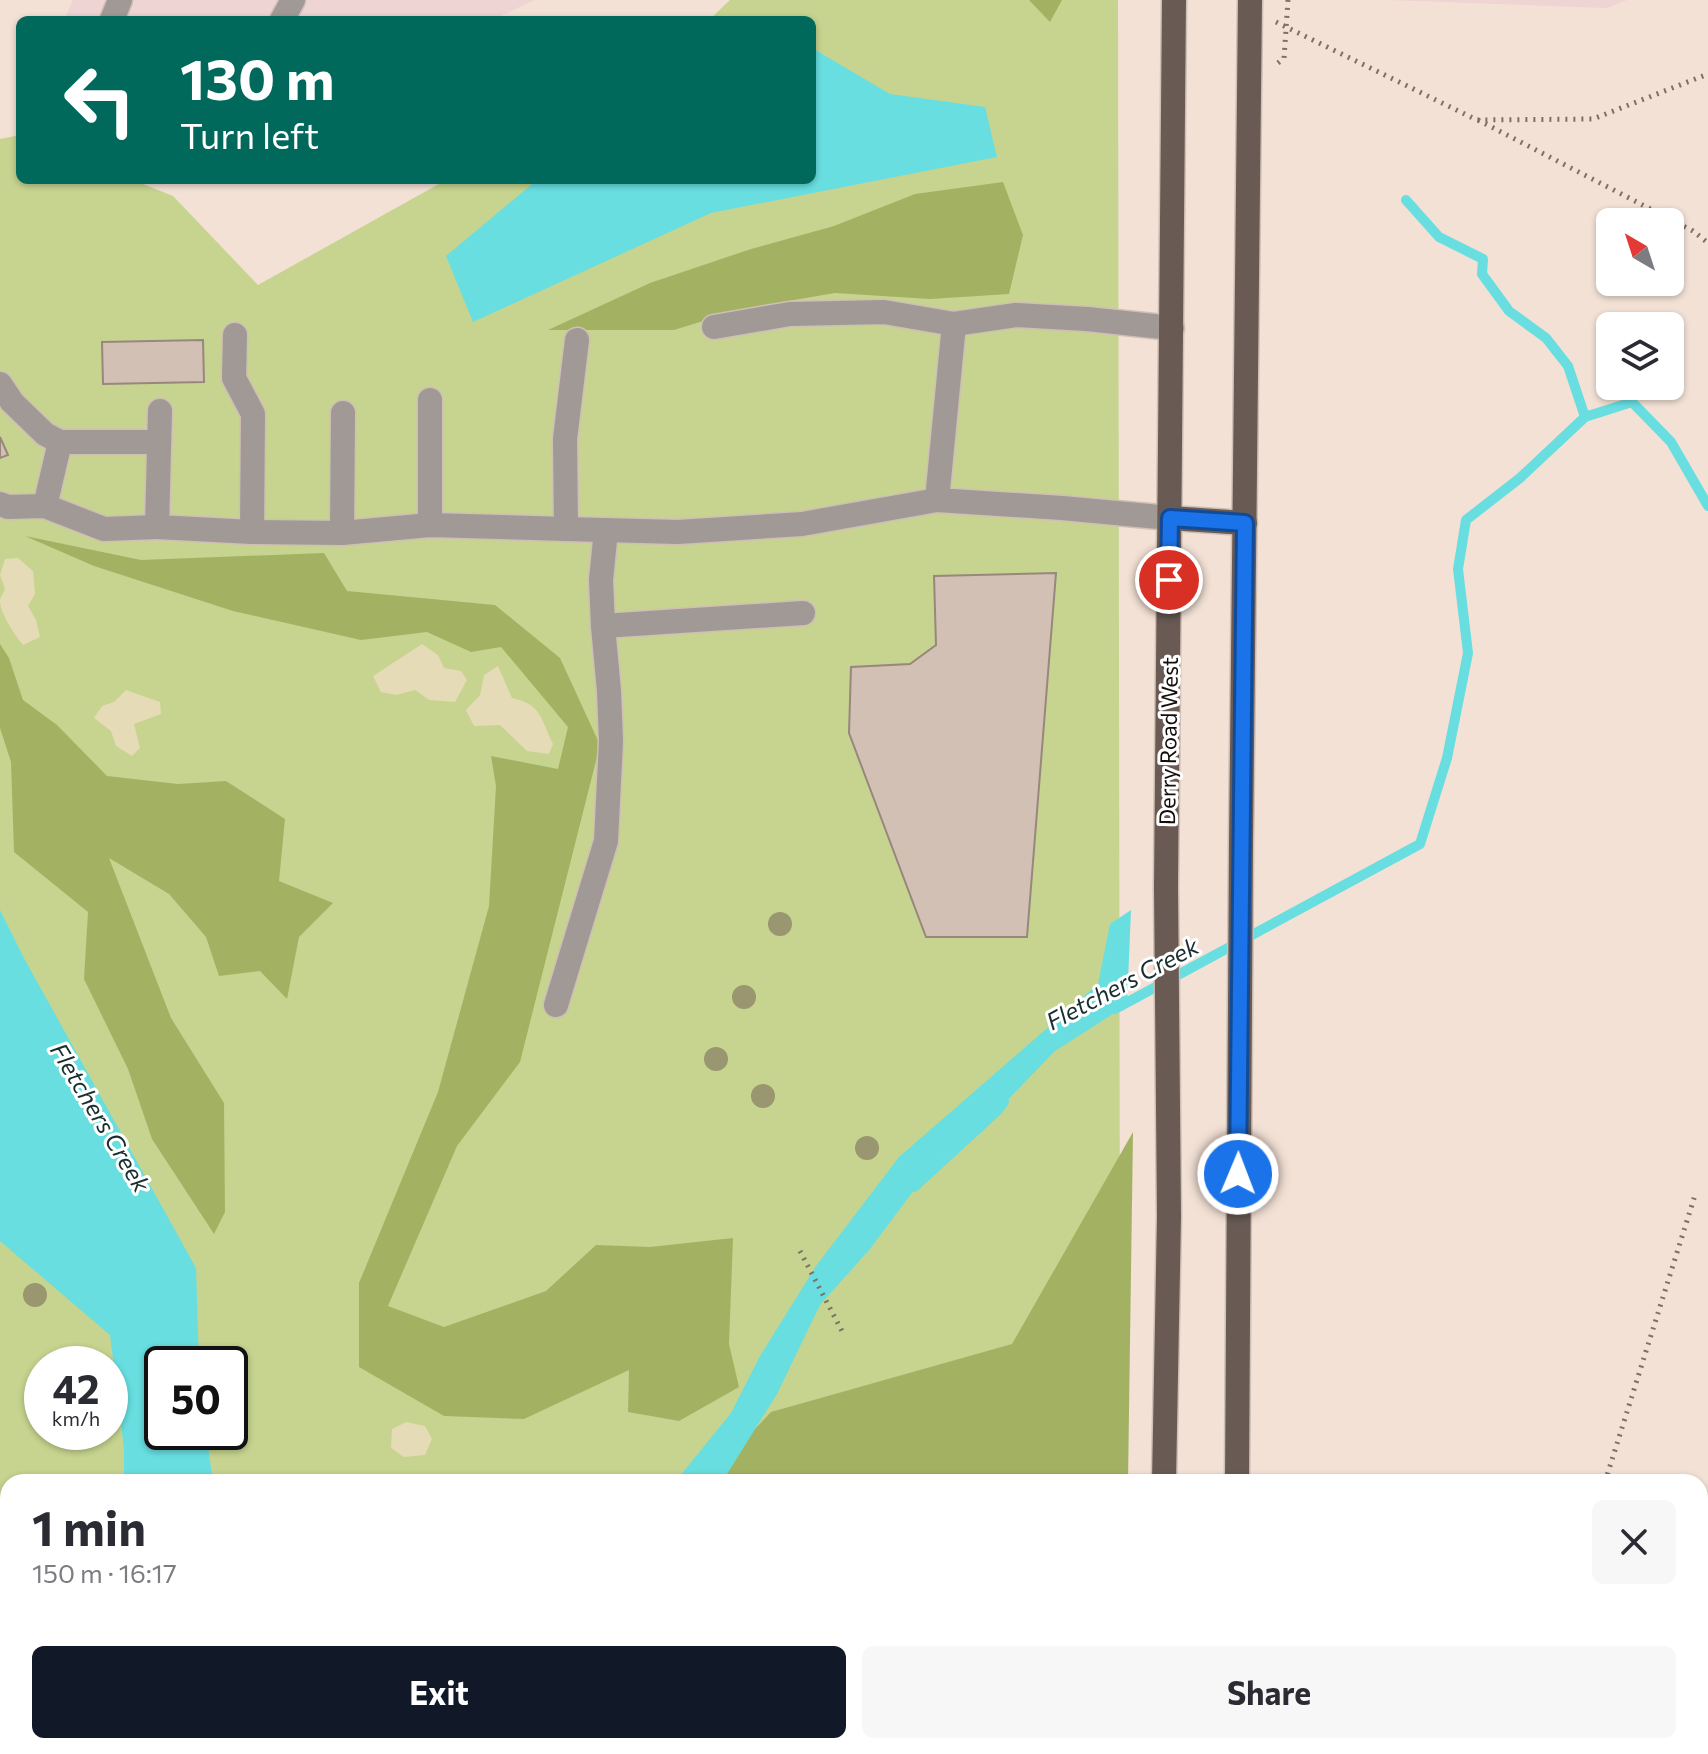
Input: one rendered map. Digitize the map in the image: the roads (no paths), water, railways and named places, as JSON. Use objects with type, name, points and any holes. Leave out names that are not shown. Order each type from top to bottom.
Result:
[{"type":"main road","name":"Derry Road West","points":[[1164,1474],[1169,1216],[1166,887],[1174,0]]},
{"type":"main road","points":[[1237,1474],[1250,4]]},
{"type":"main road","points":[[1170,518],[1245,523]]},
{"type":"lane","points":[[714,327],[790,314],[884,312],[954,324],[1016,315],[1172,328]]},
{"type":"lane","points":[[937,500],[954,324]]},
{"type":"lane","points":[[235,335],[234,378],[253,414],[252,532]]},
{"type":"lane","points":[[566,529],[565,439],[577,340]]},
{"type":"lane","points":[[0,384],[12,402],[45,434],[60,442],[159,442]]},
{"type":"lane","points":[[430,400],[430,525]]},
{"type":"lane","points":[[157,527],[160,411]]},
{"type":"lane","points":[[342,533],[343,413]]},
{"type":"lane","points":[[45,506],[60,442]]},
{"type":"lane","points":[[0,504],[8,507],[45,506],[104,529],[157,527],[252,532],[342,533],[430,525],[678,532],[802,524],[937,500],[1170,518]]},
{"type":"lane","points":[[556,1005],[606,841],[611,741],[601,580],[606,530]]},
{"type":"lane","points":[[603,626],[803,613]]},
{"type":"water","points":[[816,50],[890,94],[985,107],[997,157],[711,213],[473,322],[446,256],[532,184],[816,184]]},
{"type":"water","points":[[0,910],[196,1268],[198,1346],[144,1346],[144,1450],[209,1450],[212,1474],[124,1474],[124,1450],[128,1450],[128,1346],[111,1346],[110,1335],[0,1241]]},
{"type":"water","points":[[1131,910],[1127,1005],[1055,1051],[998,1110],[938,1158],[870,1249],[820,1305],[777,1394],[727,1474],[681,1474],[731,1413],[760,1356],[816,1266],[899,1157],[1098,984],[1110,924]]},
{"type":"waterway","points":[[1406,200],[1439,237],[1483,259],[1482,274],[1509,311],[1546,338],[1568,366],[1585,417]]},
{"type":"waterway","name":"Fletchers Creek","points":[[1115,1009],[1420,844],[1447,758],[1468,653],[1458,569],[1466,520],[1520,478],[1585,417],[1632,402],[1671,442],[1708,506]]},
{"type":"waterway","name":"Fletchers Creek","points":[[914,1187],[1004,1102]]}]
